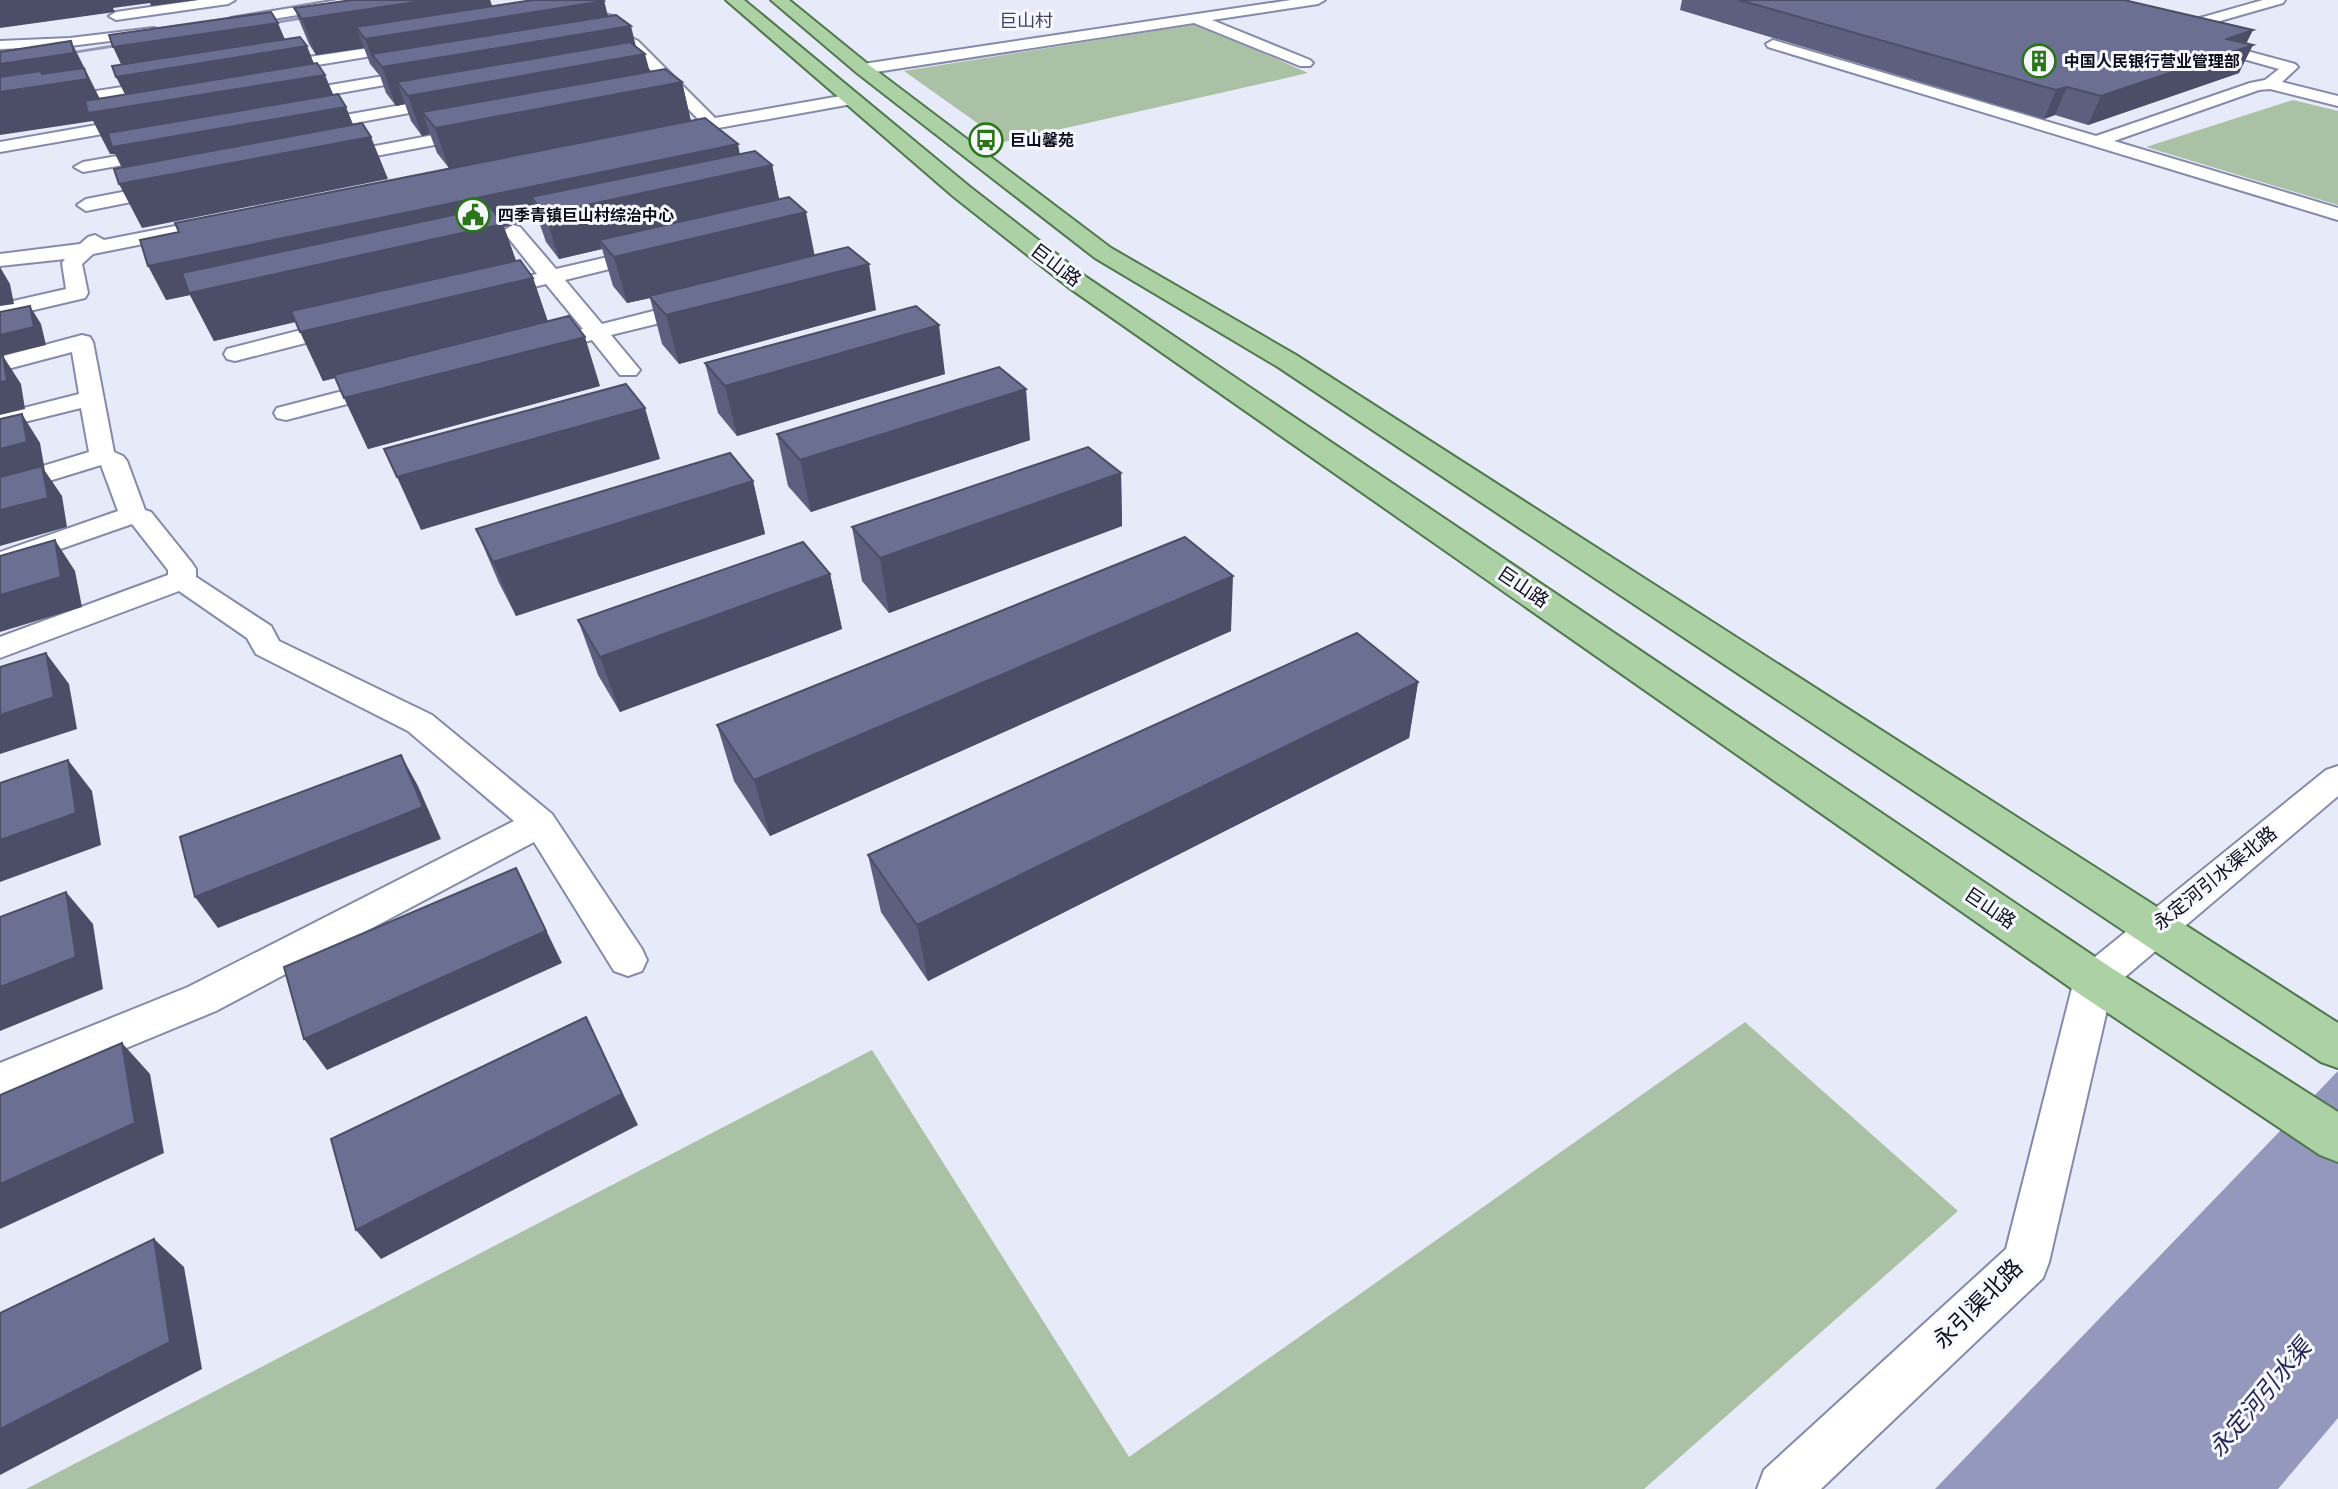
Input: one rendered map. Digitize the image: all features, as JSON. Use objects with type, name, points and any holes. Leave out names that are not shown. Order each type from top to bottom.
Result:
[{"type":"main road","name":"巨山路","points":[[734,0],[1103,253],[1287,362],[2320,1036]]},
{"type":"main road","name":"巨山路","points":[[779,0],[962,192],[1077,282],[2094,980],[2338,1139]]},
{"type":"street","points":[[105,17],[228,0]]},
{"type":"street","points":[[214,24],[363,0]]},
{"type":"street","points":[[643,137],[710,124],[857,84],[1196,19],[1318,0]]},
{"type":"street","points":[[2270,84],[2290,67],[2161,33],[2278,0]]},
{"type":"street","points":[[589,18],[612,20],[618,41],[634,44],[655,65],[674,94],[706,117],[710,124]]},
{"type":"street","points":[[1196,19],[1305,63]]},
{"type":"street","points":[[0,46],[70,42],[162,31]]},
{"type":"street","points":[[253,71],[421,44]]},
{"type":"street","points":[[1773,44],[2101,140],[2135,153],[2338,214]]},
{"type":"street","points":[[330,60],[385,137]]},
{"type":"street","points":[[627,70],[655,65]]},
{"type":"street","points":[[270,100],[446,70]]},
{"type":"street","points":[[0,111],[186,82]]},
{"type":"street","points":[[2101,140],[2256,86],[2270,84],[2338,101]]},
{"type":"street","points":[[313,162],[385,137],[464,99]]},
{"type":"street","points":[[0,147],[163,119]]},
{"type":"street","points":[[288,131],[385,137],[489,129]]},
{"type":"street","points":[[0,312],[77,293],[72,263],[97,239],[89,230],[83,167],[76,161],[70,135]]},
{"type":"street","points":[[83,167],[179,150]]},
{"type":"street","points":[[86,205],[193,185]]},
{"type":"street","points":[[0,260],[45,257],[243,218]]},
{"type":"street","points":[[513,231],[628,370]]},
{"type":"street","points":[[471,296],[667,249]]},
{"type":"street","points":[[516,353],[713,303]]},
{"type":"street","points":[[235,354],[363,321]]},
{"type":"street","points":[[0,364],[82,342],[102,456]]},
{"type":"street","points":[[286,413],[408,381]]},
{"type":"street","points":[[0,421],[92,398]]},
{"type":"street","points":[[0,488],[102,456],[114,461],[132,515]]},
{"type":"street","points":[[0,561],[132,515],[141,518],[182,569],[182,580]]},
{"type":"street","points":[[0,648],[182,580]]},
{"type":"street","points":[[182,580],[260,633],[267,647],[420,723],[540,823],[628,960]]},
{"type":"street","name":"永定河引水渠北路","points":[[2094,980],[2338,778]]},
{"type":"street","points":[[0,1082],[202,999],[540,823]]},
{"type":"street","name":"永引渠北路","points":[[1783,1489],[2026,1262],[2094,980]]},
{"type":"green space","points":[[1198,24],[1308,73],[1004,142],[904,71]]},
{"type":"green space","points":[[2293,100],[2338,111],[2338,205],[2146,147]]},
{"type":"green space","points":[[1745,1022],[1958,1211],[1644,1489],[26,1489],[872,1050],[1129,1457]]},
{"type":"water","name":"永定河引水渠","points":[[2338,1071],[2338,1418],[2278,1489],[1935,1489]]},
{"type":"building","points":[[352,0],[429,0],[302,19],[294,8]]},
{"type":"building","points":[[533,0],[604,1],[365,39],[356,27]]},
{"type":"building","points":[[1739,0],[2124,0],[2253,30],[2227,39],[2253,45],[2101,96],[2067,87],[2056,90]]},
{"type":"building","points":[[271,12],[278,23],[113,47],[109,35]]},
{"type":"building","points":[[616,15],[631,26],[382,67],[372,54]]},
{"type":"building","points":[[300,37],[307,46],[116,77],[112,66]]},
{"type":"building","points":[[71,41],[74,53],[0,64],[0,52]]},
{"type":"building","points":[[630,42],[645,54],[408,96],[397,82]]},
{"type":"building","points":[[317,63],[325,75],[88,113],[85,101]]},
{"type":"building","points":[[84,68],[88,79],[0,92],[0,77]]},
{"type":"building","points":[[665,69],[682,82],[435,128],[422,112]]},
{"type":"building","points":[[338,94],[346,107],[112,147],[108,133]]},
{"type":"building","points":[[705,118],[738,144],[148,266],[140,240],[179,232],[175,223]]},
{"type":"building","points":[[362,123],[371,137],[119,184],[114,169]]},
{"type":"building","points":[[755,151],[772,165],[545,214],[531,197]]},
{"type":"building","points":[[789,197],[806,212],[614,257],[599,240]]},
{"type":"building","points":[[490,207],[503,224],[189,293],[182,273]]},
{"type":"building","points":[[848,247],[869,264],[666,315],[649,296]]},
{"type":"building","points":[[520,260],[533,278],[300,332],[291,311]]},
{"type":"building","points":[[30,306],[34,327],[0,335],[0,312]]},
{"type":"building","points":[[916,306],[939,325],[725,386],[705,363]]},
{"type":"building","points":[[569,316],[585,337],[344,398],[334,375]]},
{"type":"building","points":[[3,356],[7,381],[0,382],[0,357]]},
{"type":"building","points":[[999,367],[1026,389],[800,460],[777,434]]},
{"type":"building","points":[[626,384],[645,408],[397,477],[384,449]]},
{"type":"building","points":[[22,414],[27,442],[0,449],[0,419]]},
{"type":"building","points":[[1088,447],[1121,473],[880,558],[852,527]]},
{"type":"building","points":[[730,453],[753,481],[493,562],[476,529]]},
{"type":"building","points":[[42,466],[48,498],[0,510],[0,477]]},
{"type":"building","points":[[1185,537],[1233,576],[754,780],[717,725]]},
{"type":"building","points":[[55,540],[61,577],[0,595],[0,556]]},
{"type":"building","points":[[803,542],[830,574],[600,657],[578,620]]},
{"type":"building","points":[[1357,633],[1418,682],[917,925],[868,855]]},
{"type":"building","points":[[46,653],[54,697],[0,715],[0,667]]},
{"type":"building","points":[[401,755],[423,807],[195,897],[180,837]]},
{"type":"building","points":[[68,760],[76,813],[0,840],[0,783]]},
{"type":"building","points":[[516,868],[546,931],[304,1039],[284,967]]},
{"type":"building","points":[[66,892],[76,957],[0,987],[0,917]]},
{"type":"building","points":[[586,1017],[622,1094],[356,1230],[331,1139]]},
{"type":"building","points":[[122,1043],[135,1123],[0,1184],[0,1095]]},
{"type":"building","points":[[154,1239],[170,1342],[0,1429],[0,1313]]},
{"type":"waterway","points":[[263,24],[315,16]]},
{"type":"waterway","points":[[59,54],[128,44]]},
{"type":"place","name":"中国人民银行营业管理部","points":[[2039,61]]},
{"type":"place","name":"巨山馨苑","points":[[986,140]]},
{"type":"place","name":"四季青镇巨山村综治中心","points":[[473,215]]},
{"type":"district","name":"巨山村","points":[[1026,20]]}]
